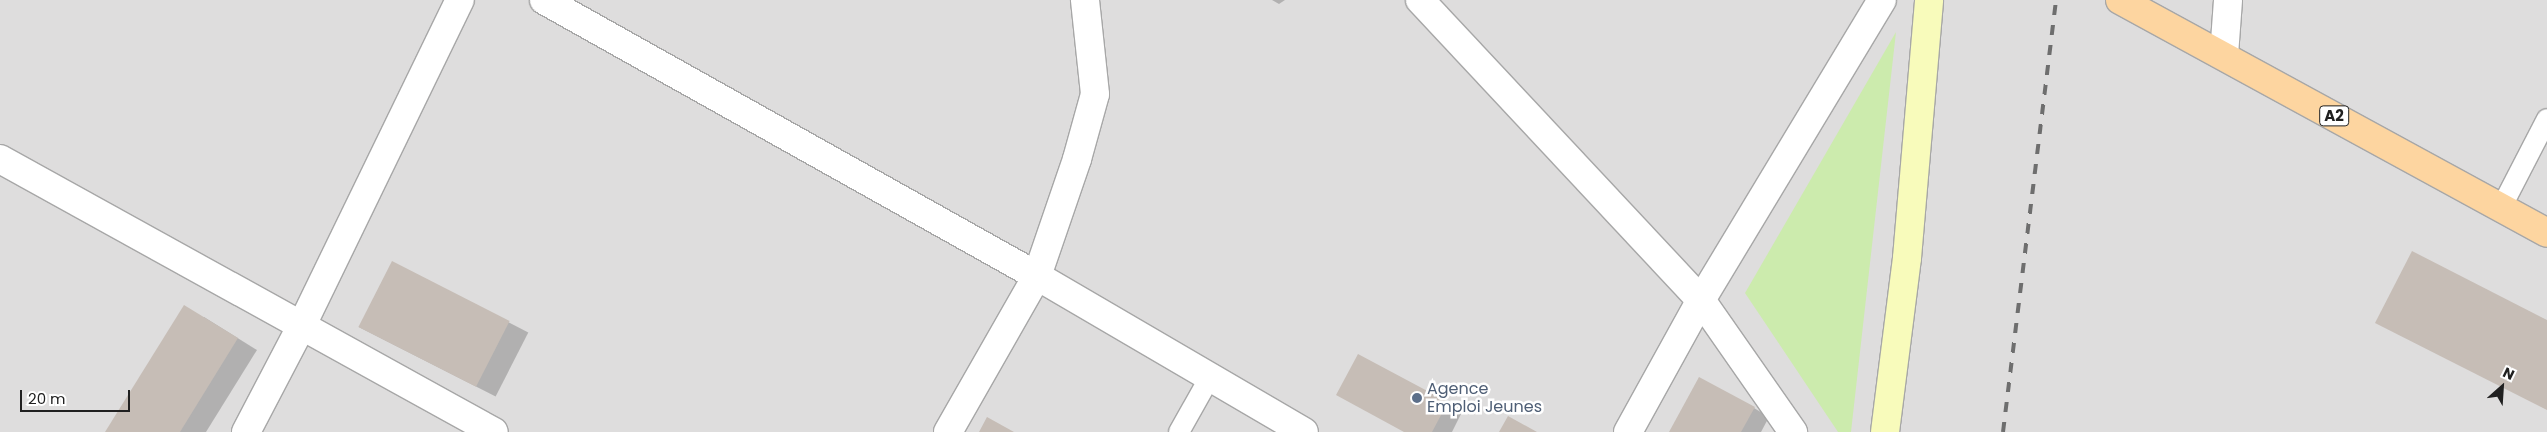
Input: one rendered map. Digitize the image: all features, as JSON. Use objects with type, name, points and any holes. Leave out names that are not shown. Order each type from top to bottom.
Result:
[{"type":"main road","points":[[1885,432],[1907,258],[1930,0]]},
{"type":"main road","name":"A2","points":[[2120,0],[2224,55],[2547,233]]},
{"type":"street","points":[[246,432],[302,325],[460,0]]},
{"type":"street","points":[[544,0],[1036,276],[1304,432]]},
{"type":"street","points":[[948,432],[1036,276],[1077,159],[1095,94],[1085,0]]},
{"type":"street","points":[[1420,0],[1701,300],[1794,432]]},
{"type":"street","points":[[1628,432],[1701,300],[1882,0]]},
{"type":"street","points":[[2224,55],[2228,0]]},
{"type":"street","points":[[0,159],[494,432]]},
{"type":"lane","points":[[2501,208],[2547,119]]},
{"type":"lane","points":[[1179,432],[1210,377]]},
{"type":"shaded area","points":[[0,0],[2547,0],[2547,432],[0,432]]},
{"type":"green space","points":[[1896,32],[1851,432],[1838,432],[1745,293]]},
{"type":"building","points":[[2412,251],[2547,320],[2547,410],[2375,323]]},
{"type":"building","points":[[392,261],[510,321],[476,387],[358,327]]},
{"type":"building","points":[[184,305],[238,338],[180,432],[105,432]]},
{"type":"building","points":[[1358,354],[1448,402],[1432,432],[1404,432],[1336,395]]},
{"type":"building","points":[[1699,377],[1755,407],[1741,432],[1669,432]]},
{"type":"building","points":[[1508,416],[1537,432],[1499,432]]},
{"type":"building","points":[[987,417],[1014,432],[979,432]]},
{"type":"railway","points":[[2003,432],[2056,0]]},
{"type":"place","name":"Agence Emploi Jeunes","points":[[1417,398]]}]
